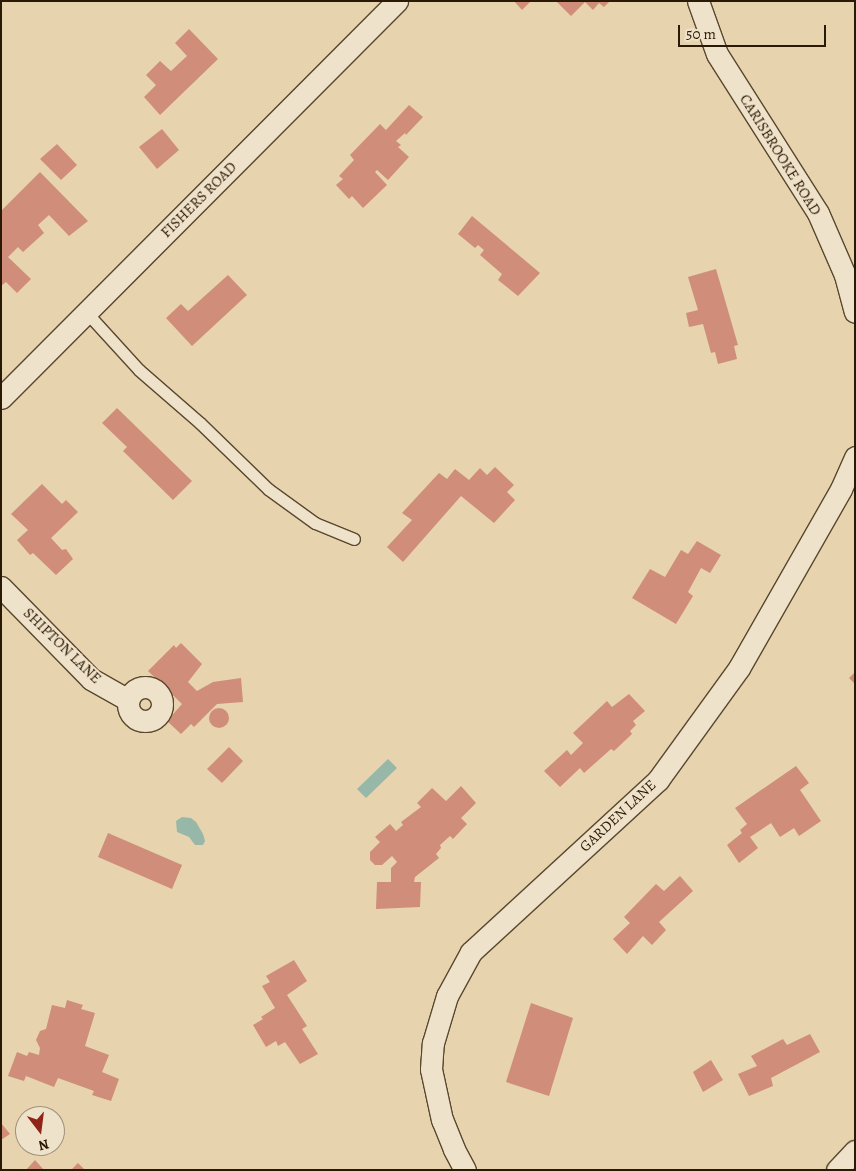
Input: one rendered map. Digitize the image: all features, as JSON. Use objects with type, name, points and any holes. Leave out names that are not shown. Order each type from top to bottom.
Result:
[{"type":"street","name":"FISHERS ROAD","points":[[3,393],[87,314],[397,1]]},
{"type":"street","name":"CARISBROOKE ROAD","points":[[698,1],[717,54],[818,212],[845,275],[855,312]]},
{"type":"street","name":"GARDEN LANE","points":[[465,1170],[442,1120],[431,1069],[432,1043],[446,996],[470,952],[658,780],[739,668],[841,489],[855,457]]},
{"type":"street","name":"SHIPTON LANE","points":[[1,586],[91,679],[128,700]]},
{"type":"street","points":[[837,1170],[855,1151]]},
{"type":"lane","points":[[87,314],[140,370],[200,423],[268,488],[315,523],[354,539]]},
{"type":"shaded area","points":[[388,759],[397,768],[366,798],[357,789]]},
{"type":"shaded area","points":[[182,817],[191,818],[196,822],[203,834],[205,841],[203,845],[195,845],[189,837],[177,832],[176,821]]},
{"type":"building","points":[[514,1],[531,1],[522,10]]},
{"type":"building","points":[[556,1],[610,1],[604,7],[599,3],[593,10],[585,2],[571,16]]},
{"type":"building","points":[[189,29],[218,59],[160,115],[144,97],[156,85],[146,75],[160,61],[171,71],[187,56],[175,43]]},
{"type":"building","points":[[409,105],[423,117],[406,135],[405,133],[396,141],[401,145],[398,147],[409,157],[388,180],[377,170],[375,172],[387,185],[363,208],[352,196],[349,199],[336,185],[343,179],[339,176],[354,160],[350,155],[380,124],[386,130]]},
{"type":"building","points":[[162,129],[179,150],[157,169],[139,147]]},
{"type":"building","points":[[57,144],[77,165],[61,180],[40,159]]},
{"type":"building","points":[[40,172],[88,221],[69,236],[49,215],[38,225],[44,233],[23,252],[18,247],[8,257],[31,279],[17,293],[6,282],[1,286],[1,211]]},
{"type":"building","points":[[472,216],[540,273],[518,296],[498,280],[502,274],[480,255],[484,250],[478,245],[475,248],[458,234]]},
{"type":"building","points":[[716,269],[738,345],[734,346],[737,359],[718,364],[715,352],[711,353],[703,324],[689,327],[686,313],[698,310],[688,277]]},
{"type":"building","points":[[228,275],[247,295],[192,346],[166,318],[181,304],[188,311]]},
{"type":"building","points":[[117,408],[192,481],[173,500],[123,451],[127,447],[102,423]]},
{"type":"building","points":[[495,467],[514,485],[507,492],[515,500],[494,523],[461,496],[403,562],[387,547],[412,520],[402,513],[439,473],[447,479],[455,469],[469,480],[480,468],[487,475]]},
{"type":"building","points":[[42,484],[62,504],[66,500],[78,512],[51,538],[62,550],[66,549],[73,559],[56,575],[33,553],[30,555],[17,540],[28,530],[11,514]]},
{"type":"building","points":[[697,541],[721,555],[710,573],[701,568],[688,592],[693,596],[676,624],[632,598],[650,569],[665,577],[681,550],[688,554]]},
{"type":"building","points":[[181,643],[202,664],[188,682],[197,691],[213,682],[241,678],[243,702],[217,704],[194,727],[191,724],[181,734],[167,721],[182,704],[148,671],[174,645],[176,648]]},
{"type":"building","points":[[855,672],[855,684],[849,678]]},
{"type":"building","points":[[629,694],[645,711],[633,721],[636,725],[630,731],[632,734],[614,751],[611,749],[584,773],[580,768],[560,787],[544,771],[567,750],[571,755],[583,743],[573,733],[607,701],[612,707]]},
{"type":"building","points":[[219,708],[226,711],[229,718],[226,725],[219,728],[212,725],[209,718],[212,711]]},
{"type":"building","points":[[229,747],[243,761],[222,783],[207,769]]},
{"type":"building","points":[[796,766],[809,783],[800,790],[821,821],[799,836],[794,828],[780,837],[771,823],[750,837],[758,848],[739,863],[727,845],[742,833],[740,830],[747,824],[735,808]]},
{"type":"building","points":[[461,786],[476,803],[461,818],[467,824],[453,839],[450,836],[440,845],[441,848],[436,854],[439,858],[415,877],[414,882],[421,882],[420,907],[376,909],[377,882],[391,882],[391,868],[397,862],[392,856],[382,865],[375,865],[370,860],[370,852],[380,842],[375,837],[390,824],[396,831],[403,825],[401,822],[421,807],[417,803],[432,788],[446,801]]},
{"type":"building","points":[[108,833],[182,865],[172,889],[98,857]]},
{"type":"building","points":[[680,876],[693,891],[659,922],[666,930],[652,945],[643,936],[627,954],[613,939],[630,923],[624,917],[656,884],[664,891]]},
{"type":"building","points":[[294,960],[307,981],[287,995],[307,1026],[302,1029],[318,1054],[300,1064],[285,1042],[278,1046],[276,1041],[266,1047],[253,1025],[275,1008],[262,986],[270,982],[266,976]]},
{"type":"building","points":[[67,1000],[83,1005],[81,1009],[95,1013],[85,1046],[109,1055],[102,1072],[119,1079],[111,1101],[92,1095],[94,1091],[58,1078],[54,1087],[26,1076],[24,1081],[8,1076],[17,1052],[27,1056],[29,1052],[39,1055],[40,1048],[36,1040],[40,1031],[46,1029],[52,1005],[65,1008]]},
{"type":"building","points":[[531,1003],[573,1018],[549,1096],[506,1082]]},
{"type":"building","points":[[810,1034],[820,1052],[771,1078],[773,1086],[749,1096],[738,1074],[757,1066],[751,1056],[783,1039],[787,1045]]},
{"type":"building","points":[[711,1060],[723,1080],[703,1092],[693,1072]]},
{"type":"building","points":[[1,1123],[10,1134],[1,1140]]},
{"type":"building","points":[[35,1160],[44,1170],[26,1170]]},
{"type":"building","points":[[78,1163],[85,1170],[71,1170]]}]
